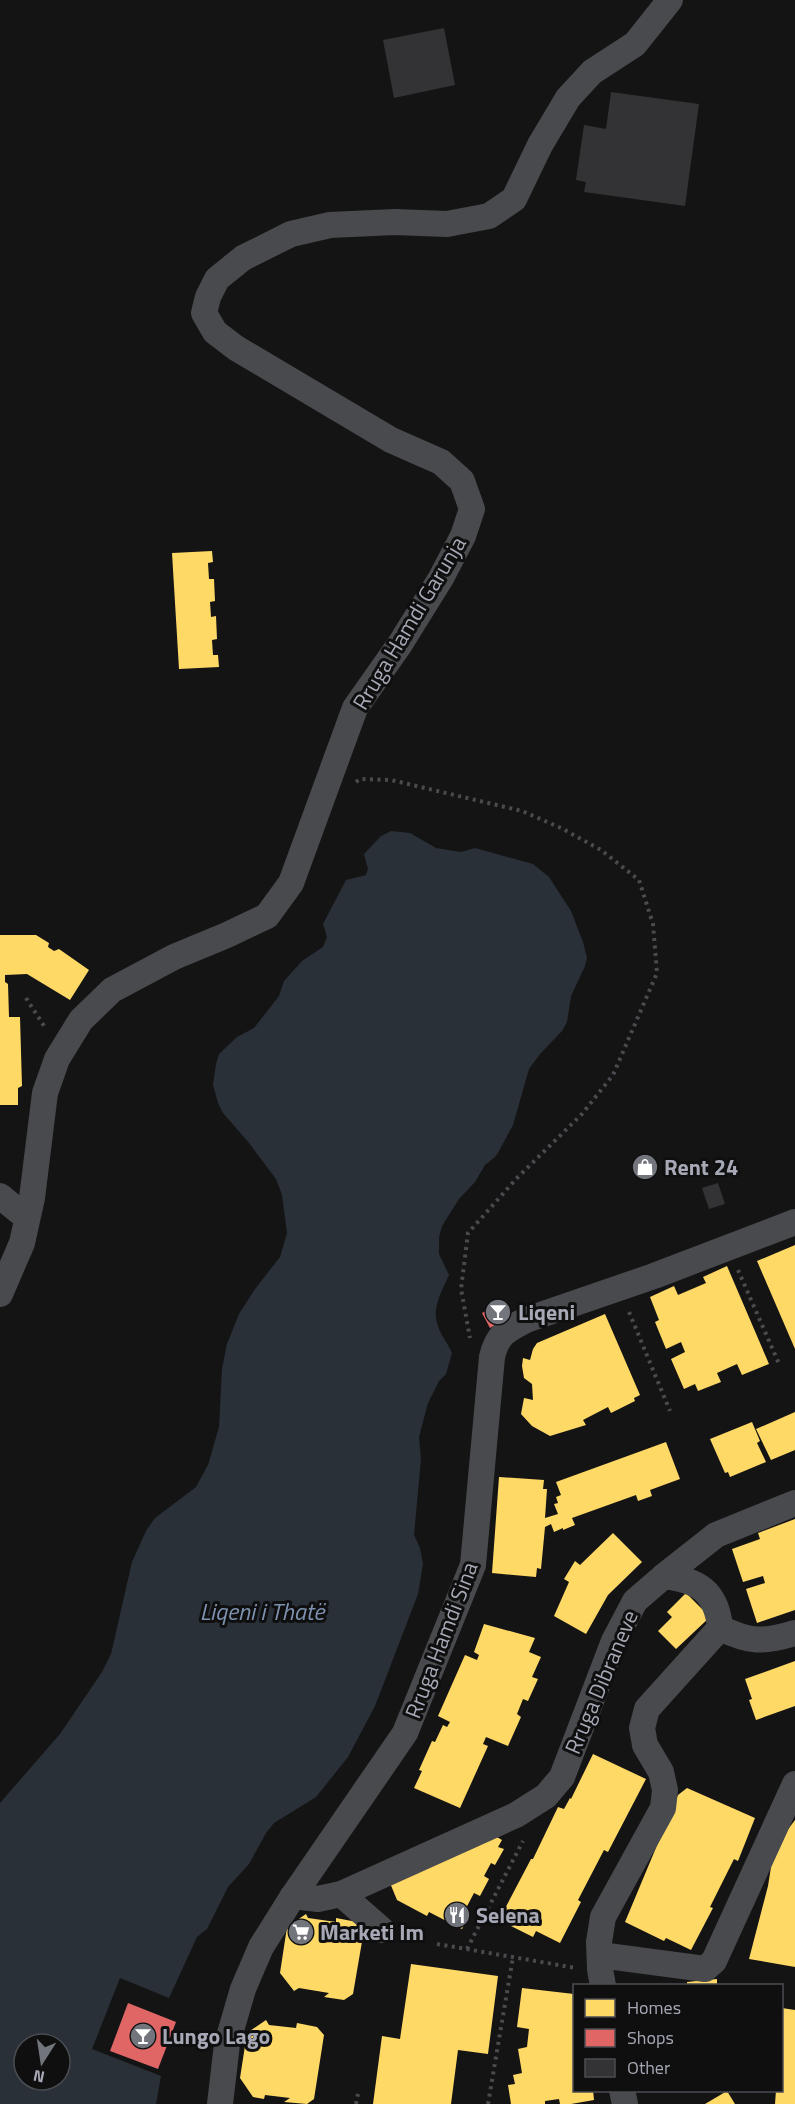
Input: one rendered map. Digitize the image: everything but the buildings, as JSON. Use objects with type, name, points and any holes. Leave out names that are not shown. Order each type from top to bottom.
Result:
[{"type":"street","name":"Rruga Hamdi Garunja","points":[[0,1294],[22,1243],[45,1093],[61,1053],[81,1020],[112,990],[174,957],[267,916],[291,883],[355,708],[400,644],[441,578],[464,536],[472,508],[462,481],[441,462],[391,440],[236,348],[215,332],[204,314],[208,297],[217,279],[243,258],[291,234],[330,225],[395,222],[447,224],[489,216],[514,199],[540,145],[568,98],[592,72],[635,44],[670,0]]},
{"type":"street","points":[[0,1196],[27,1218]]},
{"type":"street","name":"Rruga Hamdi Sina","points":[[220,2104],[227,2044],[243,1989],[261,1947],[292,1896],[405,1733],[473,1565],[495,1344],[507,1329],[526,1320],[759,1238],[795,1222]]},
{"type":"street","name":"Rruga Dibraneve","points":[[292,1896],[318,1899],[341,1894],[516,1815],[546,1796],[562,1777],[614,1641],[635,1601],[716,1535],[795,1503]]},
{"type":"street","points":[[603,1984],[600,1955],[603,1917],[663,1808],[665,1790],[661,1772],[645,1745],[642,1728],[647,1709],[720,1628],[718,1610],[709,1595],[686,1579],[664,1576]]},
{"type":"street","points":[[720,1628],[753,1641],[772,1640],[795,1633]]},
{"type":"street","points":[[600,1955],[705,1969],[714,1960],[795,1784]]},
{"type":"street","points":[[341,1894],[382,1930]]},
{"type":"path","points":[[351,787],[360,779],[391,780],[522,810],[601,850],[639,880],[653,924],[657,972],[614,1075],[582,1114],[517,1178],[468,1233],[462,1289],[471,1340]]},
{"type":"path","points":[[26,998],[47,1030]]},
{"type":"path","points":[[740,1274],[780,1366]]},
{"type":"path","points":[[619,1288],[670,1411]]},
{"type":"path","points":[[467,1949],[525,1837]]},
{"type":"path","points":[[437,1944],[565,1967]]},
{"type":"path","points":[[488,2104],[513,1958]]},
{"type":"path","points":[[356,2104],[358,2094]]},
{"type":"water","name":"Liqeni i Thatë","points":[[391,831],[410,833],[436,848],[461,852],[475,848],[533,864],[549,877],[571,911],[587,958],[571,996],[567,1022],[529,1069],[513,1125],[495,1157],[485,1165],[475,1182],[459,1199],[442,1226],[439,1237],[439,1254],[449,1275],[438,1300],[436,1319],[452,1353],[446,1374],[439,1381],[428,1403],[419,1437],[421,1459],[414,1535],[420,1548],[423,1564],[418,1594],[375,1706],[348,1757],[316,1797],[274,1823],[266,1833],[249,1864],[228,1887],[207,1929],[197,1937],[169,1998],[120,1978],[92,2049],[161,2076],[156,2104],[0,2104],[0,1803],[60,1734],[102,1672],[111,1654],[132,1562],[146,1531],[155,1518],[196,1487],[208,1465],[219,1427],[222,1369],[227,1344],[239,1314],[280,1257],[287,1233],[282,1195],[276,1179],[223,1113],[218,1103],[213,1085],[216,1064],[219,1054],[237,1037],[254,1028],[279,996],[284,981],[302,961],[323,947],[327,937],[323,924],[346,880],[366,875],[368,869],[364,854],[381,836]]},
{"type":"place","name":"Rent 24","points":[[645,1167]]},
{"type":"place","name":"Liqeni","points":[[498,1312]]},
{"type":"place","name":"Selena","points":[[457,1915]]},
{"type":"place","name":"Marketi Im","points":[[301,1932]]},
{"type":"place","name":"Lungo Lago","points":[[143,2036]]}]
